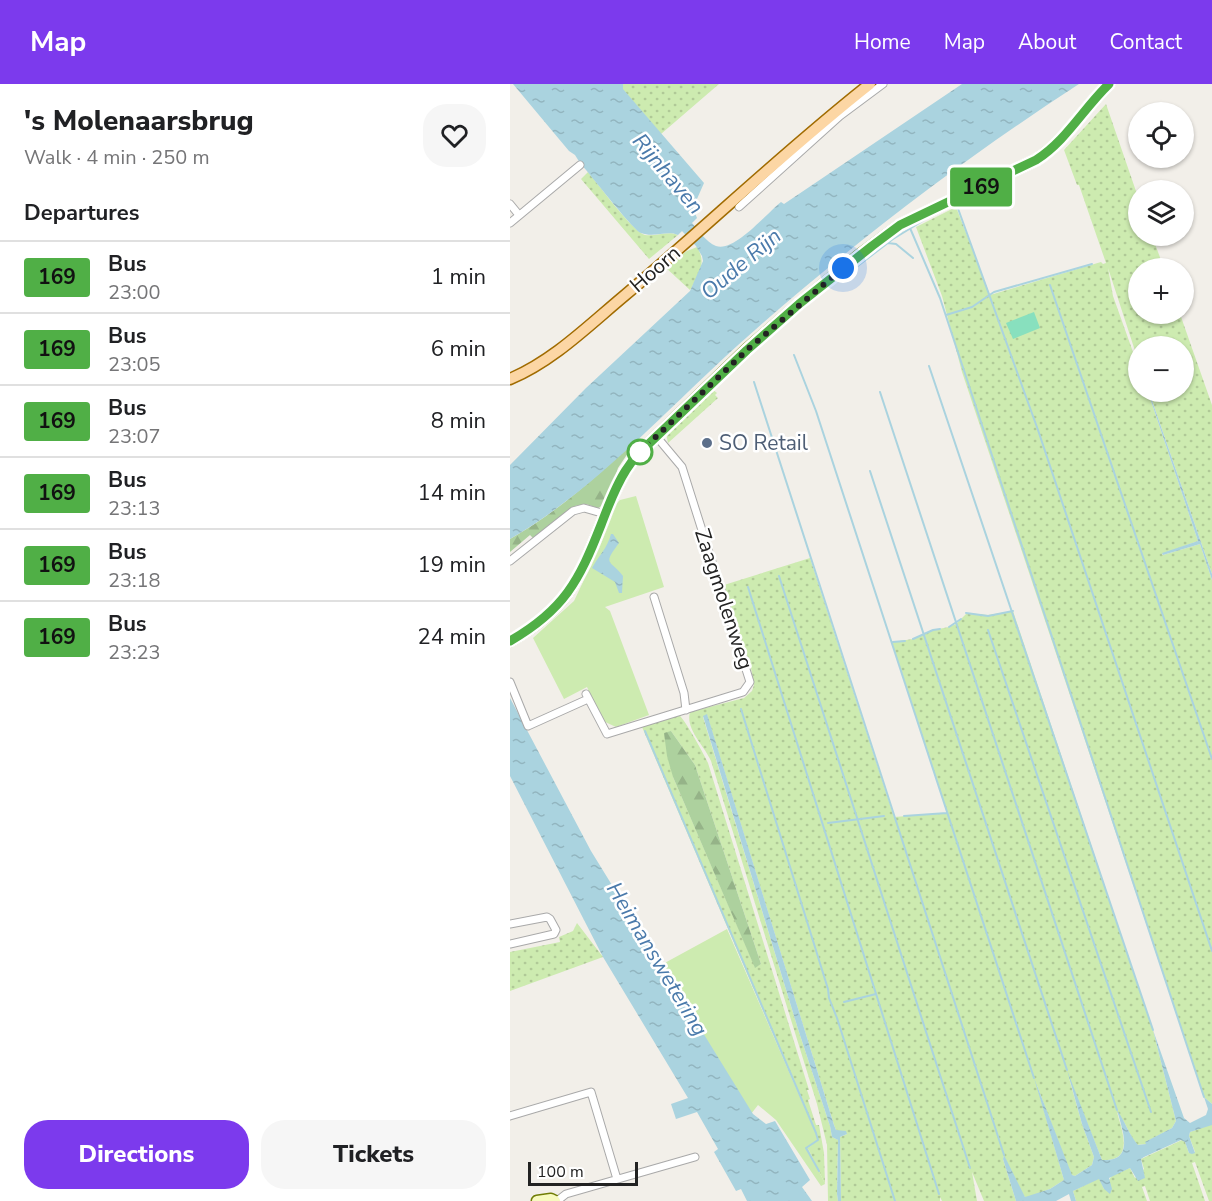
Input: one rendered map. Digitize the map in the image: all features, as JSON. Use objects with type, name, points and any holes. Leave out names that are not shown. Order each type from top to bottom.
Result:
[{"type":"main road","name":"Hoorn","points":[[510,379],[540,364],[611,307],[707,223],[838,114],[870,84]]},
{"type":"street","name":"Hoorn","points":[[838,114],[883,84]]},
{"type":"street","points":[[510,641],[544,618],[564,600],[578,579],[623,474],[635,457],[756,342],[858,256],[900,225],[1049,152],[1061,142],[1097,95],[1109,84]]},
{"type":"street","name":"Hoorn","points":[[739,207],[795,150]]},
{"type":"street","points":[[510,222],[580,165]]},
{"type":"street","points":[[510,204],[519,215]]},
{"type":"street","name":"Zaagmolenweg","points":[[510,682],[528,726],[587,697],[607,734],[743,692],[750,682],[682,467],[656,436]]},
{"type":"street","points":[[510,561],[573,511],[584,508],[605,514]]},
{"type":"street","points":[[654,597],[684,693],[686,710]]},
{"type":"street","points":[[510,924],[547,917],[556,930],[554,934],[510,944]]},
{"type":"street","points":[[510,1116],[591,1092],[617,1179]]},
{"type":"street","points":[[537,1201],[551,1199],[556,1201],[566,1194],[694,1157]]},
{"type":"green space","points":[[623,84],[719,84],[661,134],[622,89]]},
{"type":"green space","points":[[1106,104],[1132,180],[1128,180],[1128,246],[1156,246],[1160,258],[1128,258],[1128,324],[1184,324],[1188,336],[1130,336],[1108,268],[1113,296],[1128,338],[1128,402],[1151,402],[1198,541],[1162,554],[1200,544],[1212,580],[1212,1104],[1204,1097],[962,372],[942,296],[916,227],[956,207],[990,295],[1101,262],[1106,263],[1079,185],[1077,185],[1064,150]]},
{"type":"green space","points":[[588,172],[624,217],[640,232],[645,235],[670,233],[678,235],[649,259],[581,179]]},
{"type":"green space","points":[[697,247],[702,264],[690,290],[665,267],[687,251]]},
{"type":"green space","points":[[1034,312],[1040,328],[1013,339],[1006,323]]},
{"type":"green space","points":[[1194,354],[1212,405],[1212,574],[1152,402],[1194,402]]},
{"type":"green space","points":[[712,389],[717,393],[715,395],[718,398],[668,443],[666,433]]},
{"type":"green space","points":[[638,438],[618,468],[606,504],[598,508],[586,504],[575,506],[534,539],[530,535],[510,552],[510,539],[561,505]]},
{"type":"green space","points":[[636,496],[664,587],[605,607],[610,611],[649,715],[616,727],[603,721],[587,687],[564,699],[533,638],[574,601],[600,546],[616,504],[620,500]]},
{"type":"green space","points":[[810,558],[894,817],[947,813],[892,642],[913,639],[933,630],[949,627],[956,624],[967,613],[988,615],[1013,611],[1153,1030],[1176,1121],[1172,1128],[1146,1144],[1137,1145],[1117,1112],[1123,1136],[1123,1151],[1112,1159],[1102,1160],[1069,1078],[1094,1157],[1092,1165],[1075,1176],[1071,1175],[1036,1083],[1064,1180],[1050,1189],[1025,1197],[1004,1156],[1016,1201],[984,1201],[972,1172],[977,1201],[942,1201],[940,1197],[940,1201],[841,1201],[840,1137],[847,1134],[836,1130],[834,1125],[707,715],[703,717],[798,1029],[832,1137],[838,1140],[838,1201],[828,1201],[827,1145],[817,1104],[711,761],[693,731],[689,718],[690,712],[744,698],[752,691],[754,685],[751,668],[724,585]]},
{"type":"green space","points":[[679,715],[708,763],[809,1090],[807,1090],[810,1099],[808,1100],[816,1125],[819,1125],[824,1153],[825,1184],[808,1148],[818,1140],[642,727]],"holes":[[[671,731],[695,765],[761,964],[755,967],[673,777]]]},
{"type":"green space","points":[[671,731],[695,765],[761,964],[755,968],[673,777],[664,733]]},
{"type":"green space","points":[[577,923],[603,957],[510,991],[510,952],[560,942],[559,937],[573,931]]},
{"type":"green space","points":[[727,929],[819,1141],[808,1148],[825,1184],[821,1186],[776,1120],[758,1105],[751,1114],[661,965]]},
{"type":"green space","points":[[1212,1124],[1212,1201],[1209,1201],[1195,1162],[1192,1163],[1205,1201],[1150,1201],[1145,1186],[1142,1187],[1147,1201],[1076,1201],[1073,1191],[1099,1178],[1104,1189],[1112,1175],[1130,1168],[1135,1178],[1144,1169],[1141,1159],[1182,1140],[1189,1153],[1195,1152],[1189,1136],[1190,1132]]},
{"type":"water","points":[[513,84],[623,84],[623,89],[704,183],[693,208],[697,218],[692,223],[709,242],[723,247],[741,238],[781,202],[784,204],[962,84],[1079,84],[990,144],[861,241],[777,310],[600,473],[541,519],[510,539],[510,465],[586,388],[690,291],[703,261],[696,246],[682,231],[678,235],[669,233],[651,235],[641,233],[636,229]]},
{"type":"water","points":[[1151,402],[1212,574],[1212,580],[1200,544],[1163,555],[1162,553],[1198,541]]},
{"type":"water","points":[[611,534],[619,543],[609,559],[623,576],[622,593],[619,593],[615,582],[592,568]]},
{"type":"water","name":"Heimanswetering","points":[[510,698],[591,851],[753,1114],[766,1124],[775,1121],[810,1180],[802,1187],[812,1201],[747,1201],[741,1189],[736,1191],[714,1152],[718,1149],[697,1112],[676,1119],[671,1104],[688,1098],[603,957],[510,776]]},
{"type":"water","points":[[707,714],[834,1125],[836,1130],[846,1131],[847,1134],[840,1137],[841,1201],[838,1201],[837,1194],[838,1140],[832,1137],[798,1029],[703,716]]},
{"type":"water","points":[[1153,1030],[1184,1118],[1190,1123],[1206,1115],[1208,1109],[1204,1097],[1212,1104],[1212,1125],[1190,1132],[1189,1136],[1195,1153],[1189,1153],[1185,1142],[1181,1140],[1144,1157],[1141,1159],[1145,1178],[1138,1181],[1130,1168],[1109,1178],[1112,1189],[1110,1194],[1104,1189],[1099,1179],[1073,1191],[1076,1201],[1071,1201],[1069,1194],[1056,1201],[1016,1201],[1003,1159],[1004,1155],[1025,1197],[1050,1189],[1064,1180],[1034,1078],[1072,1175],[1075,1176],[1092,1165],[1094,1157],[1067,1070],[1102,1160],[1113,1159],[1123,1150],[1123,1135],[1117,1110],[1138,1145],[1146,1144],[1145,1142],[1172,1128],[1176,1121]]},
{"type":"waterway","points":[[986,190],[1014,178]]},
{"type":"waterway","points":[[956,203],[1038,430],[1212,951]]},
{"type":"waterway","points":[[855,268],[893,239],[929,217]]},
{"type":"waterway","points":[[910,228],[940,298],[1204,1097]]},
{"type":"waterway","points":[[888,243],[896,244],[913,258]]},
{"type":"waterway","points":[[946,315],[972,307],[994,292],[1092,264]]},
{"type":"waterway","points":[[1050,285],[1212,759]]},
{"type":"waterway","points":[[794,355],[816,411],[1034,1078]]},
{"type":"waterway","points":[[929,366],[1153,1030]]},
{"type":"waterway","points":[[754,382],[1004,1155]]},
{"type":"waterway","points":[[880,392],[1117,1110]]},
{"type":"waterway","points":[[870,471],[1067,1070]]},
{"type":"waterway","points":[[779,576],[970,1168]]},
{"type":"waterway","points":[[748,587],[939,1194]]},
{"type":"waterway","points":[[966,613],[988,616],[1013,611]]},
{"type":"waterway","points":[[949,627],[961,619]]},
{"type":"waterway","points":[[913,639],[940,629]]},
{"type":"waterway","points":[[988,630],[1151,1112]]},
{"type":"waterway","points":[[893,642],[905,641]]},
{"type":"waterway","points":[[741,709],[829,998],[895,1201]]},
{"type":"waterway","points":[[645,731],[816,1133],[818,1140],[806,1148],[819,1171]]},
{"type":"waterway","points":[[904,816],[947,813]]},
{"type":"waterway","points":[[828,823],[884,816]]},
{"type":"waterway","points":[[844,1002],[876,994]]},
{"type":"bus line","name":"169","points":[[510,641],[530,629],[564,600],[578,579],[626,470],[635,457],[713,381],[799,304],[900,225],[1049,152],[1061,142],[1097,95],[1109,84]]},
{"type":"place","name":"SO Retail","points":[[707,443]]},
{"type":"route","points":[[640,452],[747,350],[843,268]]},
{"type":"water label","name":"Rijnhaven","points":[[668,174]]},
{"type":"water label","name":"Oude Rijn","points":[[741,264]]}]
